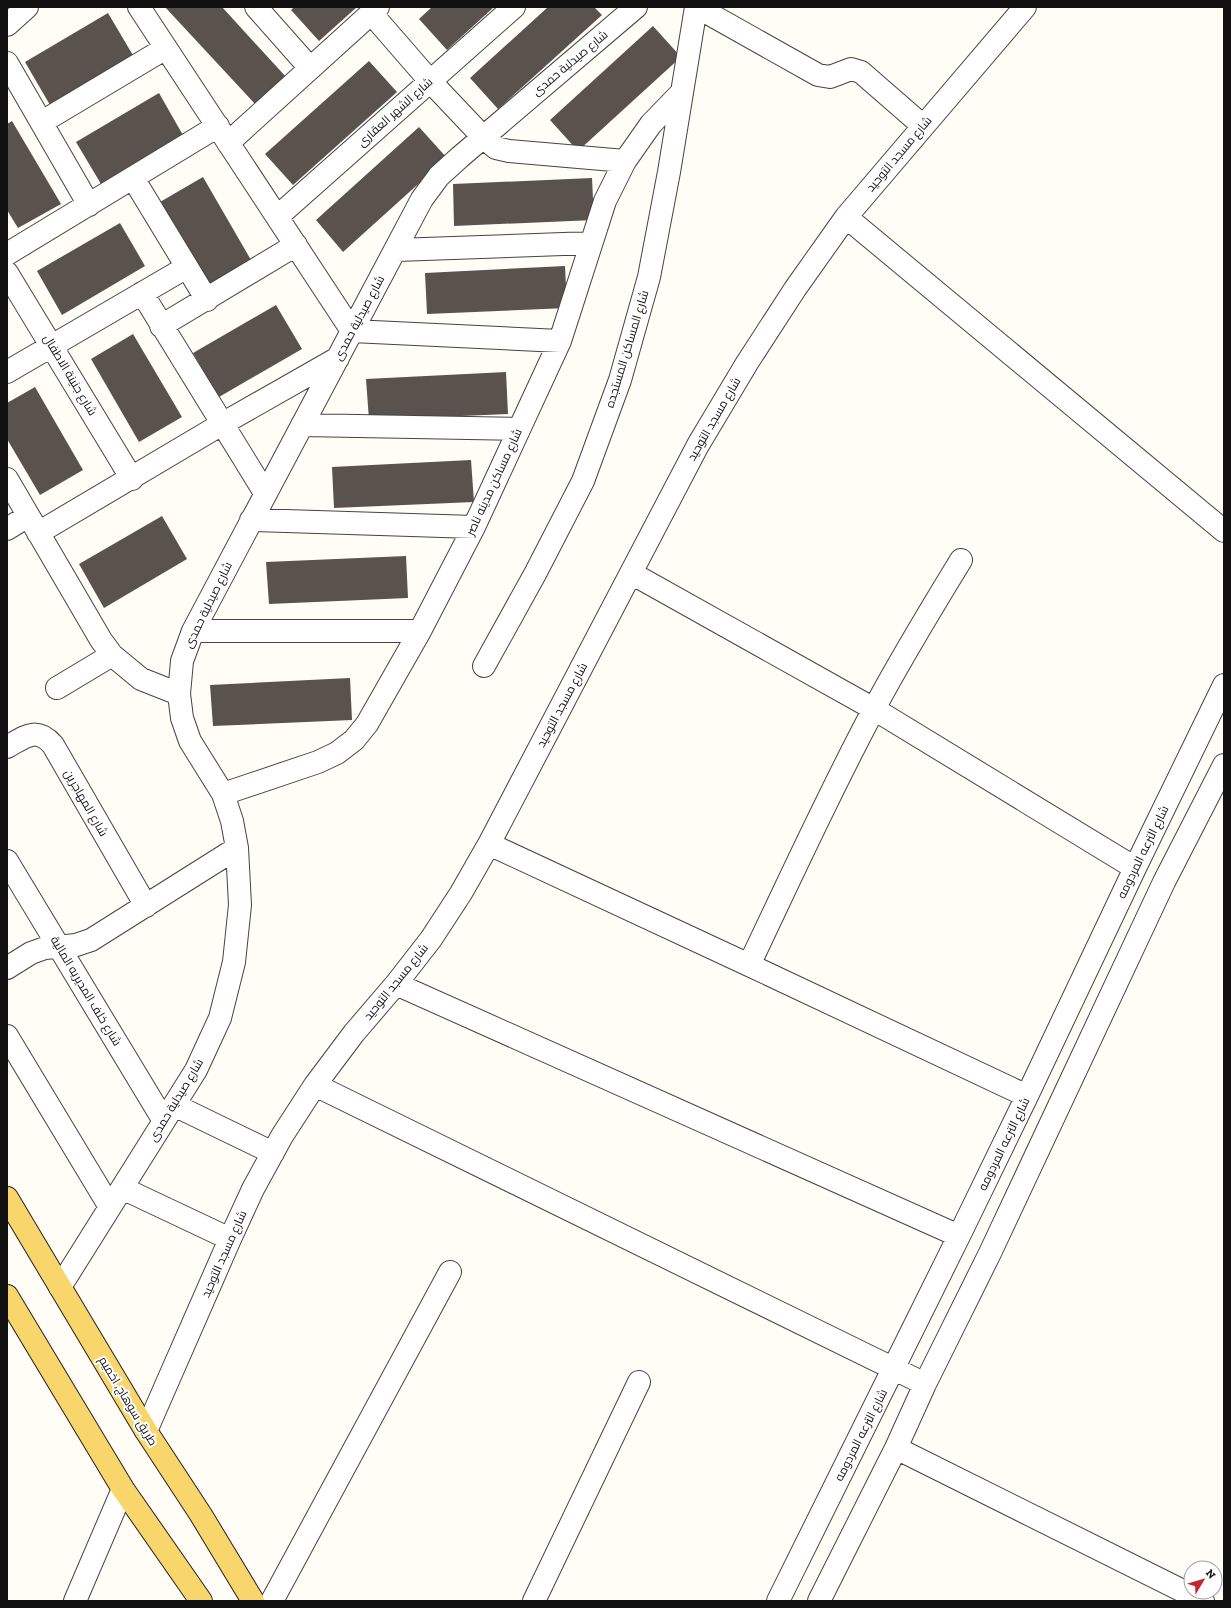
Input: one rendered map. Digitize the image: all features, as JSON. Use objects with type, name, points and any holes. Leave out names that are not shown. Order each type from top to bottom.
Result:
[{"type":"main road","name":"طريق سوهاج, اخميم","points":[[7,1198],[146,1432],[201,1515],[253,1601]]},
{"type":"main road","points":[[7,1296],[123,1489],[201,1601]]},
{"type":"street","points":[[7,25],[27,7]]},
{"type":"street","points":[[139,7],[352,331],[560,341]]},
{"type":"street","points":[[256,7],[310,68]]},
{"type":"street","name":"شارع الشهر العقارى","points":[[277,217],[514,7]]},
{"type":"street","name":"شارع صيدلية حمدى","points":[[60,1286],[196,1070],[220,1018],[234,962],[240,905],[237,848],[232,821],[223,794],[190,741],[182,718],[179,694],[182,661],[193,630],[422,199],[439,176],[482,137],[636,7]]},
{"type":"street","points":[[696,7],[818,74],[830,77],[851,69],[861,72],[923,126]]},
{"type":"street","name":"شارع المساكن المستجده","points":[[484,666],[535,574],[583,481],[620,380],[649,277],[696,7]]},
{"type":"street","name":"شارع مسجد التوحيد","points":[[146,1432],[253,1189],[273,1152],[315,1085],[354,1033],[396,984],[431,939],[461,893],[489,844],[698,445],[746,363],[795,289],[846,217],[1025,7]]},
{"type":"street","points":[[7,254],[133,178],[223,134],[310,68],[374,10],[430,81],[482,137],[496,148],[510,151],[625,161]]},
{"type":"street","points":[[42,122],[166,48]]},
{"type":"street","points":[[7,63],[89,205]]},
{"type":"street","name":"شارع مساكن مدينه ناصر","points":[[223,794],[318,762],[337,753],[354,740],[367,724],[420,630],[474,527],[560,341],[605,201],[625,161],[651,124],[682,92]]},
{"type":"street","points":[[133,178],[206,300]]},
{"type":"street","points":[[846,217],[1224,531]]},
{"type":"street","points":[[396,250],[591,243]]},
{"type":"street","points":[[161,326],[296,245]]},
{"type":"street","points":[[7,372],[187,267]]},
{"type":"street","name":"شارع جنينة الاطفال","points":[[7,273],[132,479]]},
{"type":"street","points":[[142,293],[265,493]]},
{"type":"street","points":[[7,529],[33,524],[132,479],[222,424],[338,358]]},
{"type":"street","points":[[302,425],[519,429]]},
{"type":"street","points":[[7,479],[100,640],[112,655],[141,679],[179,694]]},
{"type":"street","points":[[251,520],[474,527]]},
{"type":"street","points":[[749,965],[817,823],[874,709],[961,560]]},
{"type":"street","points":[[631,573],[874,709],[1134,868]]},
{"type":"street","points":[[193,630],[420,630]]},
{"type":"street","points":[[57,688],[112,655]]},
{"type":"street","name":"شارع الترعه المردومه","points":[[778,1601],[959,1236],[1027,1096],[1134,868],[1224,685]]},
{"type":"street","name":"شارع المهاجرين","points":[[7,747],[29,734],[38,734],[47,738],[53,745],[146,906]]},
{"type":"street","points":[[819,1601],[896,1448],[925,1384],[990,1253],[1164,882],[1224,765]]},
{"type":"street","points":[[489,844],[1027,1096]]},
{"type":"street","points":[[7,968],[30,953],[45,948],[76,945],[91,940],[237,848]]},
{"type":"street","name":"شارع خلف المديريه المالية","points":[[7,861],[59,946],[169,1113]]},
{"type":"street","points":[[396,984],[959,1236]]},
{"type":"street","points":[[7,1036],[110,1207]]},
{"type":"street","points":[[315,1085],[925,1384]]},
{"type":"street","points":[[169,1113],[273,1152]]},
{"type":"street","points":[[122,1188],[230,1240]]},
{"type":"street","points":[[272,1601],[450,1272]]},
{"type":"street","points":[[534,1601],[638,1382]]},
{"type":"street","points":[[896,1448],[1203,1601]]},
{"type":"street","points":[[75,1601],[123,1489]]},
{"type":"building","points":[[165,7],[222,7],[287,78],[257,106]]},
{"type":"building","points":[[294,7],[357,7],[319,41],[291,10]]},
{"type":"building","points":[[432,7],[494,7],[447,50],[419,19]]},
{"type":"building","points":[[548,7],[594,7],[602,15],[498,109],[470,78]]},
{"type":"building","points":[[108,13],[134,57],[50,105],[25,62]]},
{"type":"building","points":[[653,26],[681,57],[578,151],[550,120]]},
{"type":"building","points":[[369,61],[397,92],[293,185],[265,154]]},
{"type":"building","points":[[159,93],[184,137],[101,184],[76,142]]},
{"type":"building","points":[[12,121],[61,204],[18,228],[7,210],[7,124]]},
{"type":"building","points":[[419,127],[447,158],[343,252],[316,220]]},
{"type":"building","points":[[203,177],[251,260],[208,285],[160,202]]},
{"type":"building","points":[[592,178],[594,220],[454,226],[453,184]]},
{"type":"building","points":[[120,223],[145,266],[62,315],[37,271]]},
{"type":"building","points":[[565,266],[567,308],[427,314],[425,273]]},
{"type":"building","points":[[276,305],[302,349],[219,397],[193,353]]},
{"type":"building","points":[[133,334],[182,417],[139,442],[91,359]]},
{"type":"building","points":[[506,372],[508,414],[369,420],[366,379]]},
{"type":"building","points":[[35,387],[83,470],[40,495],[7,439],[7,403]]},
{"type":"building","points":[[471,460],[474,502],[334,508],[332,467]]},
{"type":"building","points":[[162,516],[187,559],[104,608],[79,564]]},
{"type":"building","points":[[406,556],[408,598],[269,604],[266,562]]},
{"type":"building","points":[[350,678],[352,720],[213,726],[210,685]]}]
